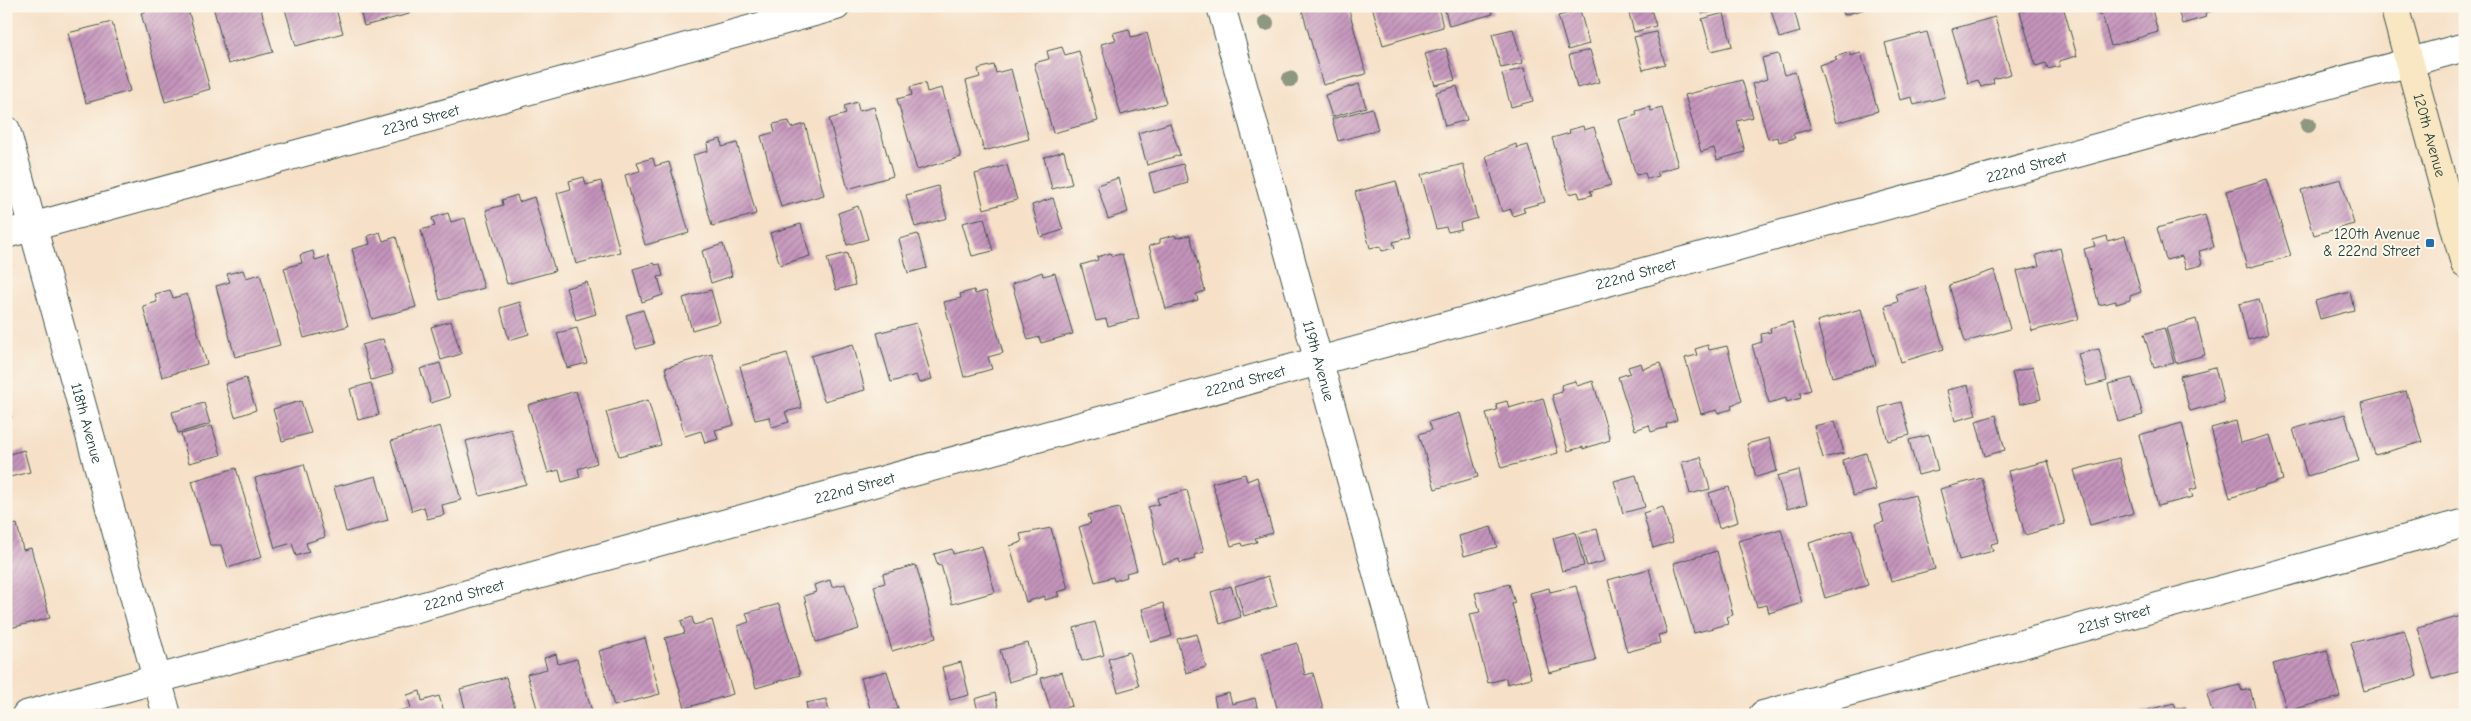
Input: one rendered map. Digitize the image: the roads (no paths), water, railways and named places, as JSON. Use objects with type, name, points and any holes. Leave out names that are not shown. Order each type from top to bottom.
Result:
[{"type":"street","name":"223rd Street","points":[[6,234],[836,6]]},
{"type":"street","name":"119th Avenue","points":[[1222,6],[1416,715]]},
{"type":"street","name":"120th Avenue","points":[[2394,6],[2465,264]]},
{"type":"street","name":"222nd Street","points":[[26,715],[2465,47]]},
{"type":"street","name":"118th Avenue","points":[[6,130],[167,715]]},
{"type":"street","name":"221st Street","points":[[1764,715],[2465,523]]},
{"type":"place","name":"120th Avenue & 222nd Street","points":[[2430,243]]}]
